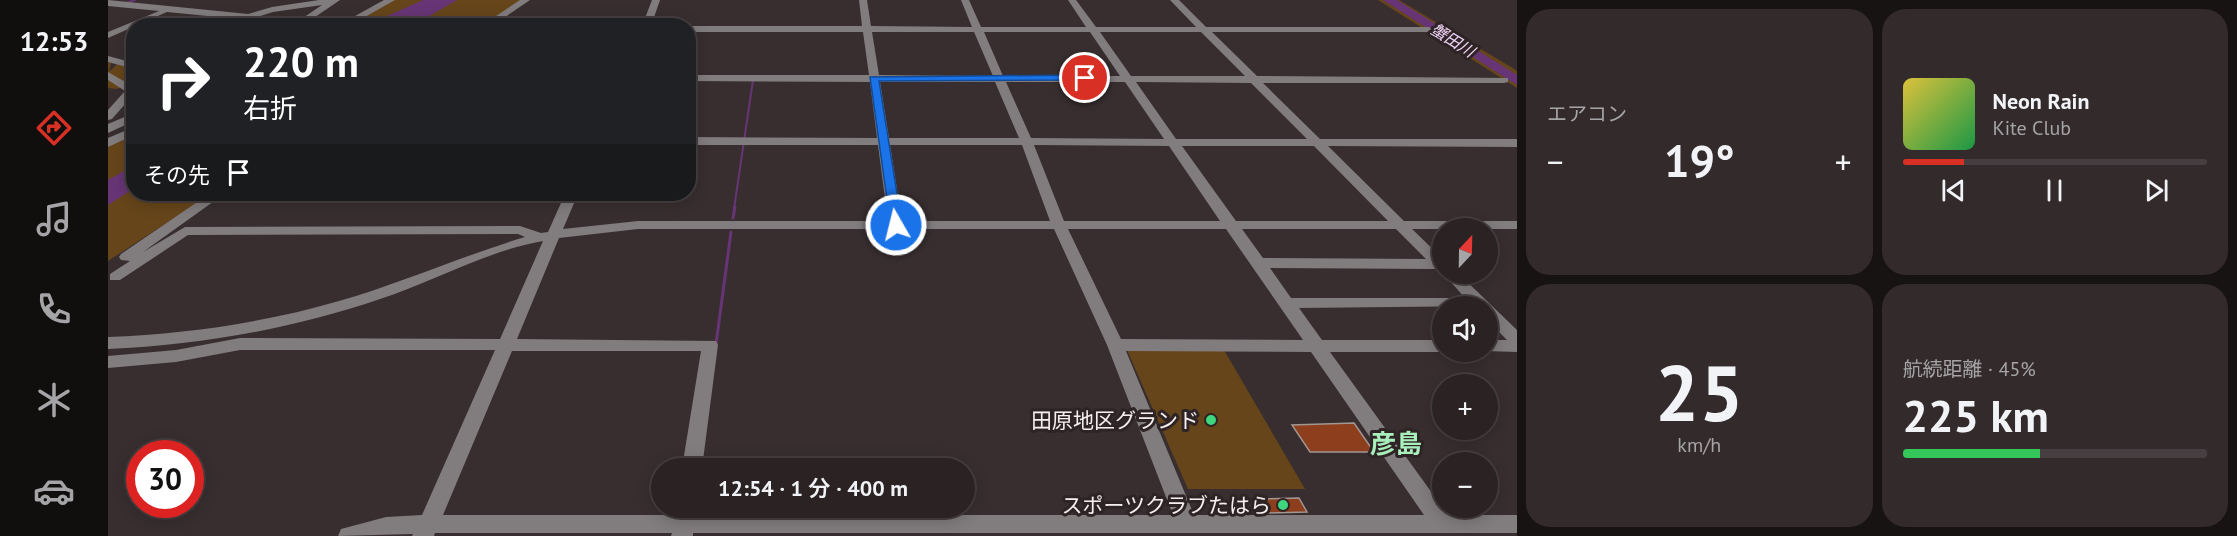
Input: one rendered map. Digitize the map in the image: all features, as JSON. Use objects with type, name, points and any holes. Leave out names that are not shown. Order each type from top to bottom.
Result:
[{"type":"street","points":[[125,6],[144,0]]},
{"type":"street","points":[[110,4],[248,17],[272,10],[336,0]]},
{"type":"street","points":[[308,18],[336,0]]},
{"type":"street","points":[[356,18],[391,0]]},
{"type":"street","points":[[498,18],[526,0]]},
{"type":"street","points":[[649,18],[656,0]]},
{"type":"street","points":[[863,0],[896,225]]},
{"type":"street","points":[[965,0],[1001,79],[1059,225],[1115,345],[1187,523]]},
{"type":"street","points":[[1072,0],[1443,525]]},
{"type":"street","points":[[1174,0],[1432,257]]},
{"type":"street","points":[[147,18],[165,10]]},
{"type":"street","points":[[108,35],[126,27]]},
{"type":"street","points":[[696,29],[1429,30]]},
{"type":"street","points":[[113,60],[108,73],[126,86]]},
{"type":"street","points":[[696,78],[1504,80]]},
{"type":"street","points":[[110,118],[126,97]]},
{"type":"street","points":[[110,118],[126,117]]},
{"type":"street","points":[[108,143],[126,134]]},
{"type":"street","points":[[696,141],[1517,143]]},
{"type":"street","points":[[110,277],[166,228],[206,201]]},
{"type":"street","points":[[426,530],[507,344],[547,236],[567,201]]},
{"type":"street","points":[[108,343],[196,337],[316,313],[377,295],[477,257],[547,236],[638,225],[1517,225]]},
{"type":"street","points":[[110,277],[185,231],[520,230],[547,236]]},
{"type":"street","points":[[1259,263],[1432,268]]},
{"type":"street","points":[[1460,284],[1472,296]]},
{"type":"street","points":[[1287,303],[1432,306]]},
{"type":"street","points":[[1498,322],[1517,340]]},
{"type":"street","points":[[108,362],[176,356],[240,344],[710,345],[693,458]]},
{"type":"street","points":[[1115,345],[1432,346]]},
{"type":"street","points":[[1498,346],[1517,346]]},
{"type":"street","points":[[349,536],[386,526],[426,530],[686,524],[1517,524]]},
{"type":"shaded area","points":[[392,0],[526,0],[496,18],[357,18]]},
{"type":"shaded area","points":[[423,0],[457,0],[426,18],[383,18]]},
{"type":"shaded area","points":[[1378,0],[1399,0],[1511,67],[1517,71],[1517,88]]},
{"type":"shaded area","points":[[108,62],[111,63],[109,72],[117,64],[126,66],[126,86],[117,89],[108,88]]},
{"type":"shaded area","points":[[126,134],[126,201],[200,201],[108,261],[108,143]]},
{"type":"shaded area","points":[[126,170],[126,193],[108,205],[108,180]]},
{"type":"shaded area","name":"田原地区グランド","points":[[1127,350],[1224,350],[1305,489],[1188,489]]},
{"type":"building","points":[[1354,423],[1374,452],[1310,452],[1292,425]]},
{"type":"building","name":"スポーツクラブたはら","points":[[1299,498],[1307,512],[1266,513],[1258,499]]},
{"type":"waterway","points":[[126,3],[135,0]]},
{"type":"waterway","name":"蟹田川","points":[[1389,0],[1517,81]]},
{"type":"waterway","points":[[734,209],[753,80]]},
{"type":"waterway","points":[[733,218],[735,207]]},
{"type":"waterway","points":[[716,344],[731,232]]},
{"type":"place","name":"田原地区グランド","points":[[1211,420]]},
{"type":"place","name":"スポーツクラブたはら","points":[[1283,505]]},
{"type":"district","name":"彦島","points":[[1396,443]]},
{"type":"route","points":[[896,225],[873,79],[1085,78]]}]
